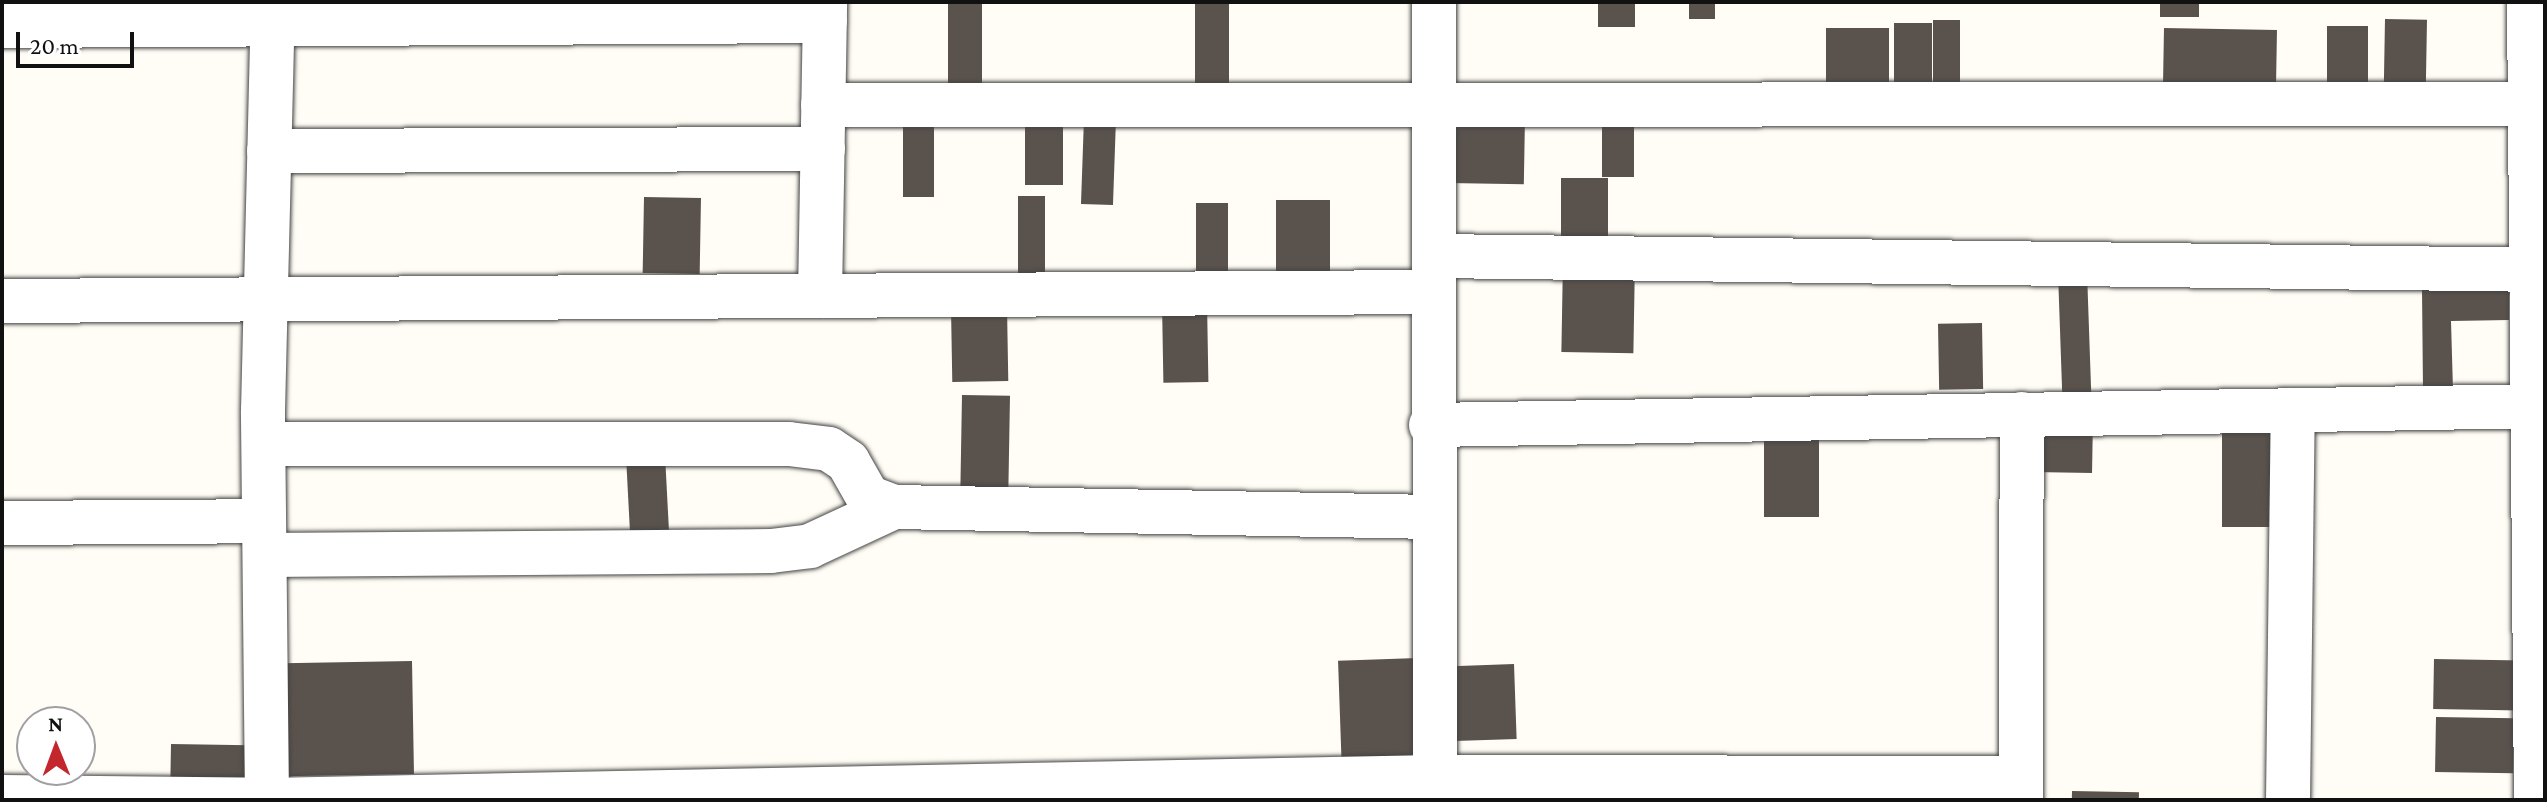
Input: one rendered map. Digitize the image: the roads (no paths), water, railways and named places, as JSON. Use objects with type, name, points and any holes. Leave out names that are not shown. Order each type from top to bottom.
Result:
[{"type":"street","points":[[1434,2],[1431,425],[1435,788]]},
{"type":"street","points":[[2529,2],[2537,104],[2541,406],[2541,651],[2536,800]]},
{"type":"street","points":[[2,26],[272,14],[825,12],[820,296]]},
{"type":"street","points":[[267,800],[264,444],[272,14]]},
{"type":"street","points":[[823,105],[2537,104]]},
{"type":"street","points":[[269,151],[823,149]]},
{"type":"street","points":[[2,301],[820,296],[1434,274],[2539,270]]},
{"type":"street","points":[[1431,425],[2541,406]]},
{"type":"street","points":[[2288,800],[2293,410]]},
{"type":"street","points":[[2,797],[267,800],[1435,788],[2021,789],[2022,414]]},
{"type":"street","points":[[264,444],[789,444],[829,449],[848,462],[868,497],[894,507],[1432,517]]},
{"type":"street","points":[[2,523],[264,538],[771,551],[810,546],[894,507]]}]
